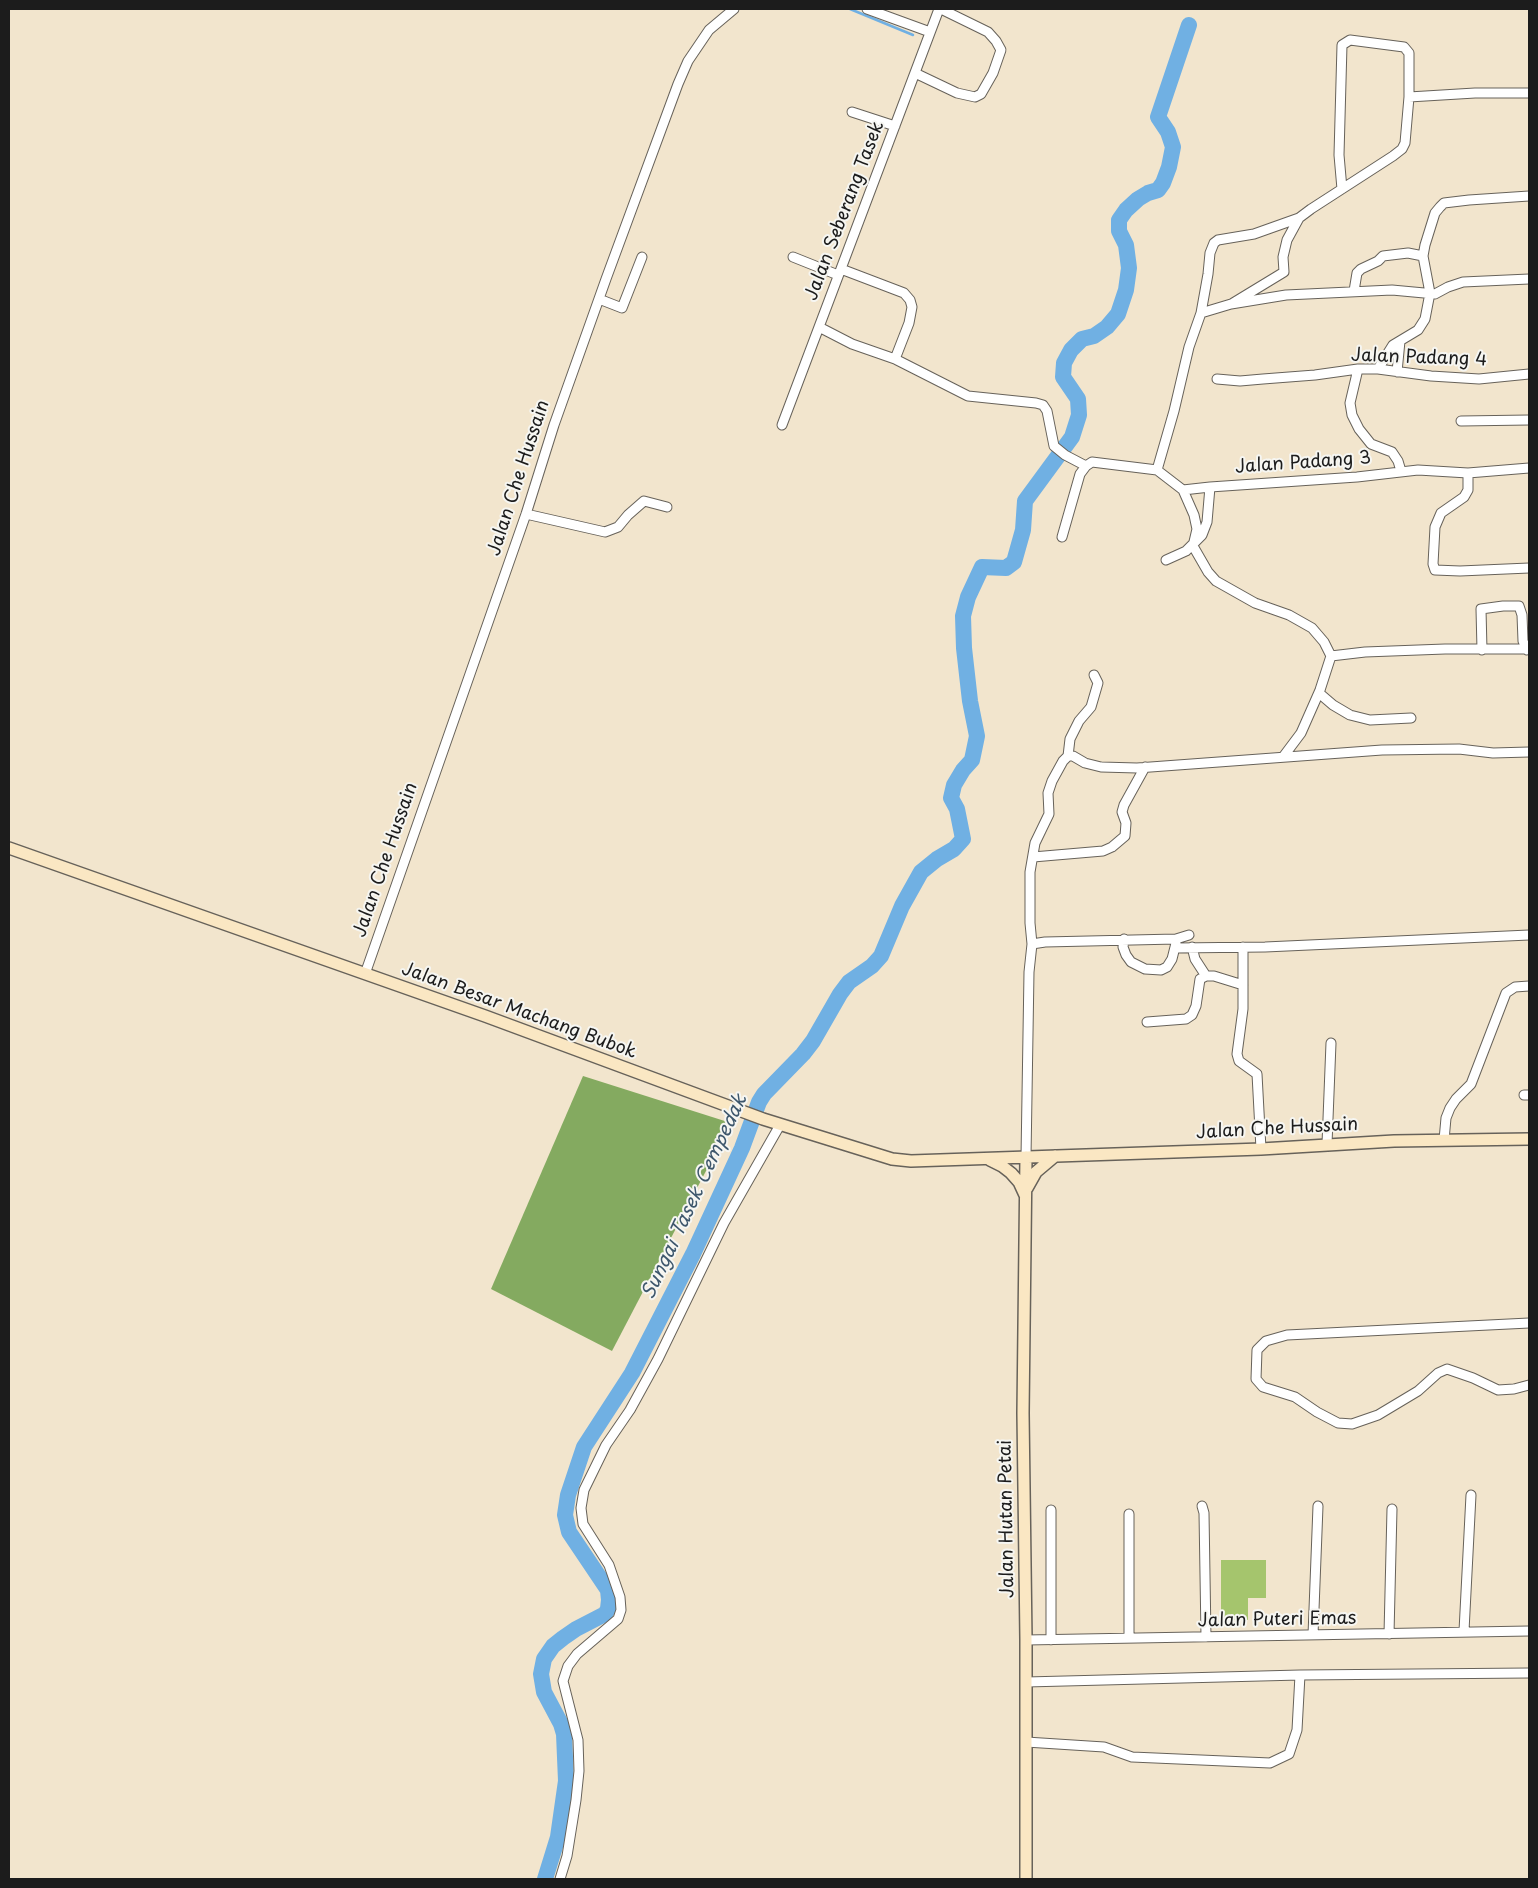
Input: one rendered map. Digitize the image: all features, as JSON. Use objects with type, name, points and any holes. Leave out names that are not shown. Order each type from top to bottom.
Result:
[{"type":"main road","name":"Jalan Besar Machang Bubok","points":[[9,848],[485,1016],[780,1125],[892,1159],[912,1161],[1026,1157]]},
{"type":"main road","name":"Jalan Che Hussain","points":[[1026,1157],[1261,1149],[1327,1144],[1529,1139]]},
{"type":"main road","points":[[1025,1194],[1036,1172],[1055,1156]]},
{"type":"main road","name":"Jalan Hutan Petai","points":[[1026,1157],[1023,1413],[1026,1640],[1026,1879]]},
{"type":"main road","points":[[988,1159],[1011,1173],[1019,1182],[1025,1194]]},
{"type":"street","name":"Jalan Che Hussain","points":[[365,974],[526,514],[554,425],[599,298],[688,61],[709,30],[734,9]]},
{"type":"street","points":[[867,9],[930,32]]},
{"type":"street","points":[[915,73],[957,94],[975,97],[981,94],[993,73],[1001,50],[996,41],[988,32],[940,9]]},
{"type":"street","name":"Jalan Seberang Tasek","points":[[782,425],[940,9]]},
{"type":"street","points":[[1157,470],[1189,347],[1201,313],[1210,253],[1214,243],[1218,240],[1254,234],[1299,218],[1311,208],[1342,189],[1402,149],[1406,139],[1409,97],[1409,54],[1404,46],[1350,40],[1342,45],[1339,155],[1342,189]]},
{"type":"street","points":[[1409,97],[1475,93],[1529,93]]},
{"type":"street","points":[[852,112],[895,126]]},
{"type":"street","points":[[1378,369],[1393,345],[1418,330],[1425,318],[1430,293],[1423,256],[1435,213],[1444,203],[1529,196]]},
{"type":"street","points":[[1231,304],[1284,272],[1283,258],[1287,240],[1299,218]]},
{"type":"street","points":[[1354,291],[1354,280],[1357,273],[1383,256],[1408,253],[1423,256]]},
{"type":"street","points":[[599,298],[622,308],[642,257]]},
{"type":"street","points":[[793,257],[904,293],[910,300],[912,307],[909,323],[895,359]]},
{"type":"street","points":[[1201,313],[1231,304],[1286,295],[1392,290],[1436,294],[1448,287],[1464,282],[1529,279]]},
{"type":"street","points":[[819,327],[852,344],[895,359],[968,396],[1036,403],[1043,406],[1047,411],[1054,446],[1065,455],[1086,466]]},
{"type":"street","points":[[1396,372],[1400,341]]},
{"type":"street","points":[[1358,368],[1350,403],[1352,414],[1359,429],[1372,444],[1392,452],[1398,461],[1401,471]]},
{"type":"street","name":"Jalan Padang 4","points":[[1217,379],[1240,381],[1314,375],[1358,368],[1479,379],[1529,374]]},
{"type":"street","points":[[1461,421],[1529,420]]},
{"type":"street","points":[[1062,537],[1080,474],[1092,462],[1157,470],[1183,490],[1194,515],[1197,529],[1193,546],[1208,572],[1216,581],[1255,603],[1289,614],[1312,628],[1324,642],[1331,656],[1319,693],[1301,733],[1283,757]]},
{"type":"street","name":"Jalan Padang 3","points":[[1183,490],[1210,486],[1357,476],[1401,471],[1418,470],[1468,473],[1529,468]]},
{"type":"street","points":[[1468,473],[1468,490],[1464,497],[1441,514],[1435,527],[1433,564],[1435,570],[1460,571],[1529,568]]},
{"type":"street","points":[[1166,560],[1186,552],[1202,535],[1207,522],[1210,486]]},
{"type":"street","points":[[526,514],[605,532],[618,527],[644,501],[667,507]]},
{"type":"street","points":[[1331,656],[1365,652],[1445,648],[1482,650],[1528,650],[1523,641],[1522,615],[1519,606],[1481,609],[1482,650]]},
{"type":"street","points":[[1026,1157],[1029,981],[1032,944],[1030,889],[1033,858],[1036,843],[1050,814],[1048,793],[1052,781],[1063,761],[1068,756],[1070,739],[1080,721],[1091,707],[1098,683],[1094,675]]},
{"type":"street","points":[[1319,693],[1333,705],[1350,715],[1370,720],[1411,718]]},
{"type":"street","points":[[1068,756],[1073,756],[1085,763],[1101,767],[1145,767],[1240,762],[1382,750],[1459,749],[1493,753],[1529,752]]},
{"type":"street","points":[[1033,858],[1103,851],[1112,847],[1125,836],[1126,823],[1122,812],[1124,804],[1145,767]]},
{"type":"street","points":[[1124,940],[1123,946],[1131,962],[1145,969],[1161,970],[1167,967],[1172,959],[1176,944],[1189,935]]},
{"type":"street","points":[[1032,944],[1124,940],[1192,947],[1242,947],[1529,935]]},
{"type":"street","points":[[1192,947],[1195,959],[1206,976]]},
{"type":"street","points":[[1242,947],[1243,1009],[1237,1054],[1239,1061],[1257,1074],[1261,1149]]},
{"type":"street","points":[[1147,1022],[1186,1019],[1192,1015],[1196,1006],[1200,978],[1214,976],[1244,985]]},
{"type":"street","points":[[1444,1140],[1446,1118],[1450,1108],[1471,1084],[1506,993],[1515,987],[1529,986]]},
{"type":"street","points":[[1327,1144],[1331,1043]]},
{"type":"street","points":[[560,1879],[567,1856],[580,1771],[578,1740],[563,1681],[568,1666],[577,1654],[618,1619],[621,1610],[620,1597],[609,1565],[583,1524],[581,1508],[584,1490],[606,1445],[630,1410],[658,1360],[724,1223],[780,1125]]},
{"type":"street","points":[[1529,1323],[1287,1335],[1266,1341],[1257,1350],[1256,1379],[1263,1387],[1296,1397],[1316,1412],[1338,1423],[1352,1424],[1378,1415],[1418,1391],[1438,1373],[1447,1369],[1473,1378],[1498,1390],[1514,1389],[1529,1385]]},
{"type":"street","points":[[1464,1631],[1471,1495]]},
{"type":"street","points":[[1202,1506],[1204,1513],[1206,1637]]},
{"type":"street","points":[[1312,1635],[1318,1506]]},
{"type":"street","points":[[1389,1634],[1392,1508]]},
{"type":"street","points":[[1051,1510],[1051,1640]]},
{"type":"street","points":[[1129,1514],[1129,1638]]},
{"type":"street","name":"Jalan Puteri Emas","points":[[1026,1640],[1529,1631]]},
{"type":"street","points":[[1026,1682],[1300,1675],[1529,1673]]},
{"type":"street","points":[[1026,1742],[1104,1748],[1132,1757],[1270,1763],[1289,1754],[1297,1730],[1300,1675]]},
{"type":"green space","points":[[583,1076],[731,1123],[612,1351],[491,1289]]},
{"type":"green space","points":[[1221,1560],[1266,1560],[1266,1598],[1248,1598],[1248,1620],[1221,1620]]},
{"type":"waterway","points":[[850,9],[913,35]]},
{"type":"waterway","name":"Sungai Tasek Cempedak","points":[[545,1879],[558,1837],[566,1781],[564,1734],[561,1724],[544,1692],[541,1674],[544,1659],[553,1646],[563,1638],[605,1614],[608,1609],[609,1600],[608,1590],[569,1532],[565,1515],[568,1495],[584,1447],[632,1373],[693,1254],[742,1148],[759,1102],[764,1094],[813,1041],[849,982],[872,966],[881,956],[902,906],[921,872],[937,859],[954,849],[963,839],[957,809],[951,798],[954,785],[972,760],[977,736],[970,701],[964,648],[963,616],[968,597],[982,567],[1006,568],[1014,562],[1023,530],[1025,501],[1072,437],[1079,415],[1078,399],[1063,377],[1064,363],[1071,350],[1082,339],[1094,336],[1107,327],[1118,314],[1126,290],[1129,268],[1126,245],[1119,231],[1119,220],[1126,210],[1138,199],[1158,190],[1169,167],[1173,147],[1168,132],[1158,117],[1189,25]]}]
